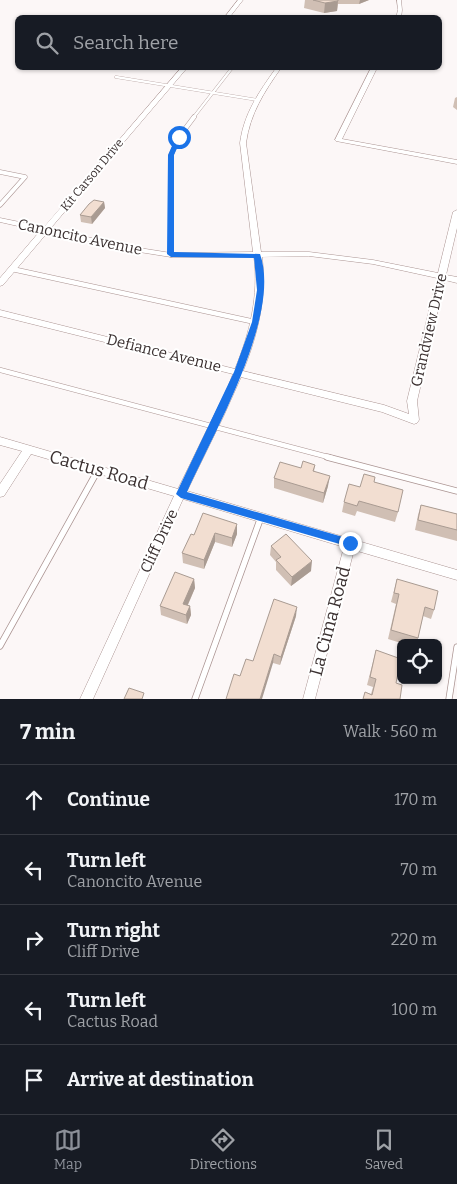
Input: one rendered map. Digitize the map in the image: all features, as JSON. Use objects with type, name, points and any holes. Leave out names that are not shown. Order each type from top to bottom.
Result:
[{"type":"street","points":[[228,15],[241,0]]},
{"type":"street","points":[[399,0],[399,15]]},
{"type":"street","name":"Kit Carson Drive","points":[[0,283],[182,70]]},
{"type":"street","name":"Cliff Drive","points":[[86,699],[214,427],[238,372],[256,322],[261,290],[243,143],[251,108],[277,70]]},
{"type":"street","points":[[373,70],[338,140],[457,162]]},
{"type":"street","name":"Grandview Drive","points":[[414,420],[412,401],[457,212]]},
{"type":"street","name":"Canoncito Avenue","points":[[0,220],[171,254],[318,255],[373,262],[457,280]]},
{"type":"street","name":"Defiance Avenue","points":[[0,313],[384,409],[414,420]]},
{"type":"street","name":"Cactus Road","points":[[0,441],[457,576]]},
{"type":"street","points":[[0,493],[29,450]]},
{"type":"street","name":"La Cima Road","points":[[309,699],[350,543]]},
{"type":"lane","points":[[171,254],[171,155],[179,137],[230,70]]},
{"type":"lane","points":[[116,77],[257,100]]},
{"type":"lane","points":[[0,172],[25,177],[0,205]]},
{"type":"lane","points":[[12,269],[256,322]]},
{"type":"lane","points":[[0,370],[457,491]]},
{"type":"lane","points":[[0,646],[98,470]]},
{"type":"lane","points":[[195,699],[261,517]]},
{"type":"lane","points":[[449,699],[457,647]]},
{"type":"building","points":[[313,0],[338,0],[338,1],[325,3]]},
{"type":"building","points":[[94,200],[104,202],[91,217],[80,215],[89,204]]},
{"type":"building","points":[[303,461],[315,465],[313,471],[330,476],[324,493],[274,478],[280,462],[301,468]]},
{"type":"building","points":[[364,474],[375,477],[374,482],[403,490],[398,512],[359,501],[357,506],[344,502],[349,484],[360,487]]},
{"type":"building","points":[[421,505],[457,514],[457,530],[418,520]]},
{"type":"building","points":[[203,513],[237,524],[232,538],[215,533],[204,560],[182,553],[191,534],[194,535]]},
{"type":"building","points":[[286,534],[312,561],[292,577],[276,560],[281,557],[271,546]]},
{"type":"building","points":[[175,572],[194,579],[183,604],[190,606],[186,615],[160,606]]},
{"type":"building","points":[[397,579],[438,591],[434,610],[425,607],[418,638],[391,630],[399,594],[394,593]]},
{"type":"building","points":[[274,599],[297,607],[281,657],[274,654],[260,699],[226,699],[234,674],[240,676],[246,659],[253,661]]},
{"type":"building","points":[[376,650],[397,658],[396,683],[402,685],[400,699],[363,699],[365,692],[372,695],[376,679],[370,677]]},
{"type":"building","points":[[129,688],[144,693],[142,699],[124,699]]},
{"type":"route","points":[[179,137],[171,155],[171,254],[185,256],[257,256],[261,290],[256,322],[238,372],[214,427],[181,494],[350,543]]}]
